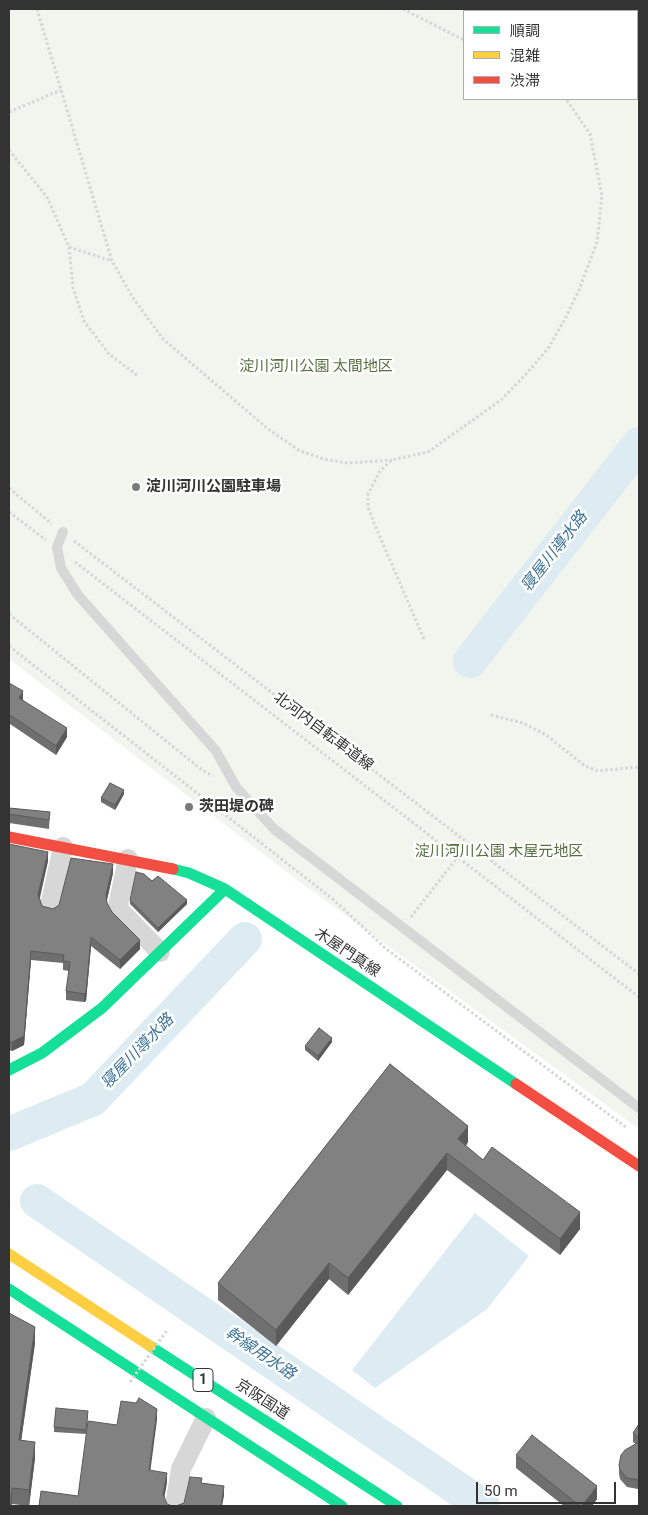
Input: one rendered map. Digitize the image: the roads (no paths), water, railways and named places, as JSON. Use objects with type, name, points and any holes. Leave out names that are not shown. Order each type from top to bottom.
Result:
[{"type":"main road","name":"木屋門真線","points":[[9,837],[128,859],[189,873],[225,889],[639,1166]]},
{"type":"main road","points":[[9,1069],[42,1053],[102,1008],[225,889]]},
{"type":"main road","name":"京阪国道","points":[[11,1249],[45,1276],[397,1506]]},
{"type":"main road","name":"1","points":[[9,1289],[342,1506]]},
{"type":"main road","name":"1","points":[[9,1303],[102,1351]]},
{"type":"street","points":[[50,906],[63,847]]},
{"type":"street","points":[[128,859],[118,906],[121,912],[160,952]]},
{"type":"street","points":[[175,1506],[181,1469],[206,1418]]},
{"type":"lane","points":[[63,532],[57,546],[61,568],[78,595],[216,751],[236,787],[274,828],[639,1108]]},
{"type":"waterway","name":"寝屋川導水路","points":[[470,661],[639,444]]},
{"type":"waterway","name":"寝屋川導水路","points":[[9,1134],[93,1099],[245,939]]},
{"type":"waterway","name":"幹線用水路","points":[[37,1201],[483,1506]]},
{"type":"place","name":"淀川河川公園駐車場","points":[[136,487]]},
{"type":"place","name":"茨田堤の碑","points":[[189,807]]},
{"type":"park label","name":"淀川河川公園 太間地区","points":[[316,367]]},
{"type":"park label","name":"淀川河川公園 木屋元地区","points":[[499,852]]}]
